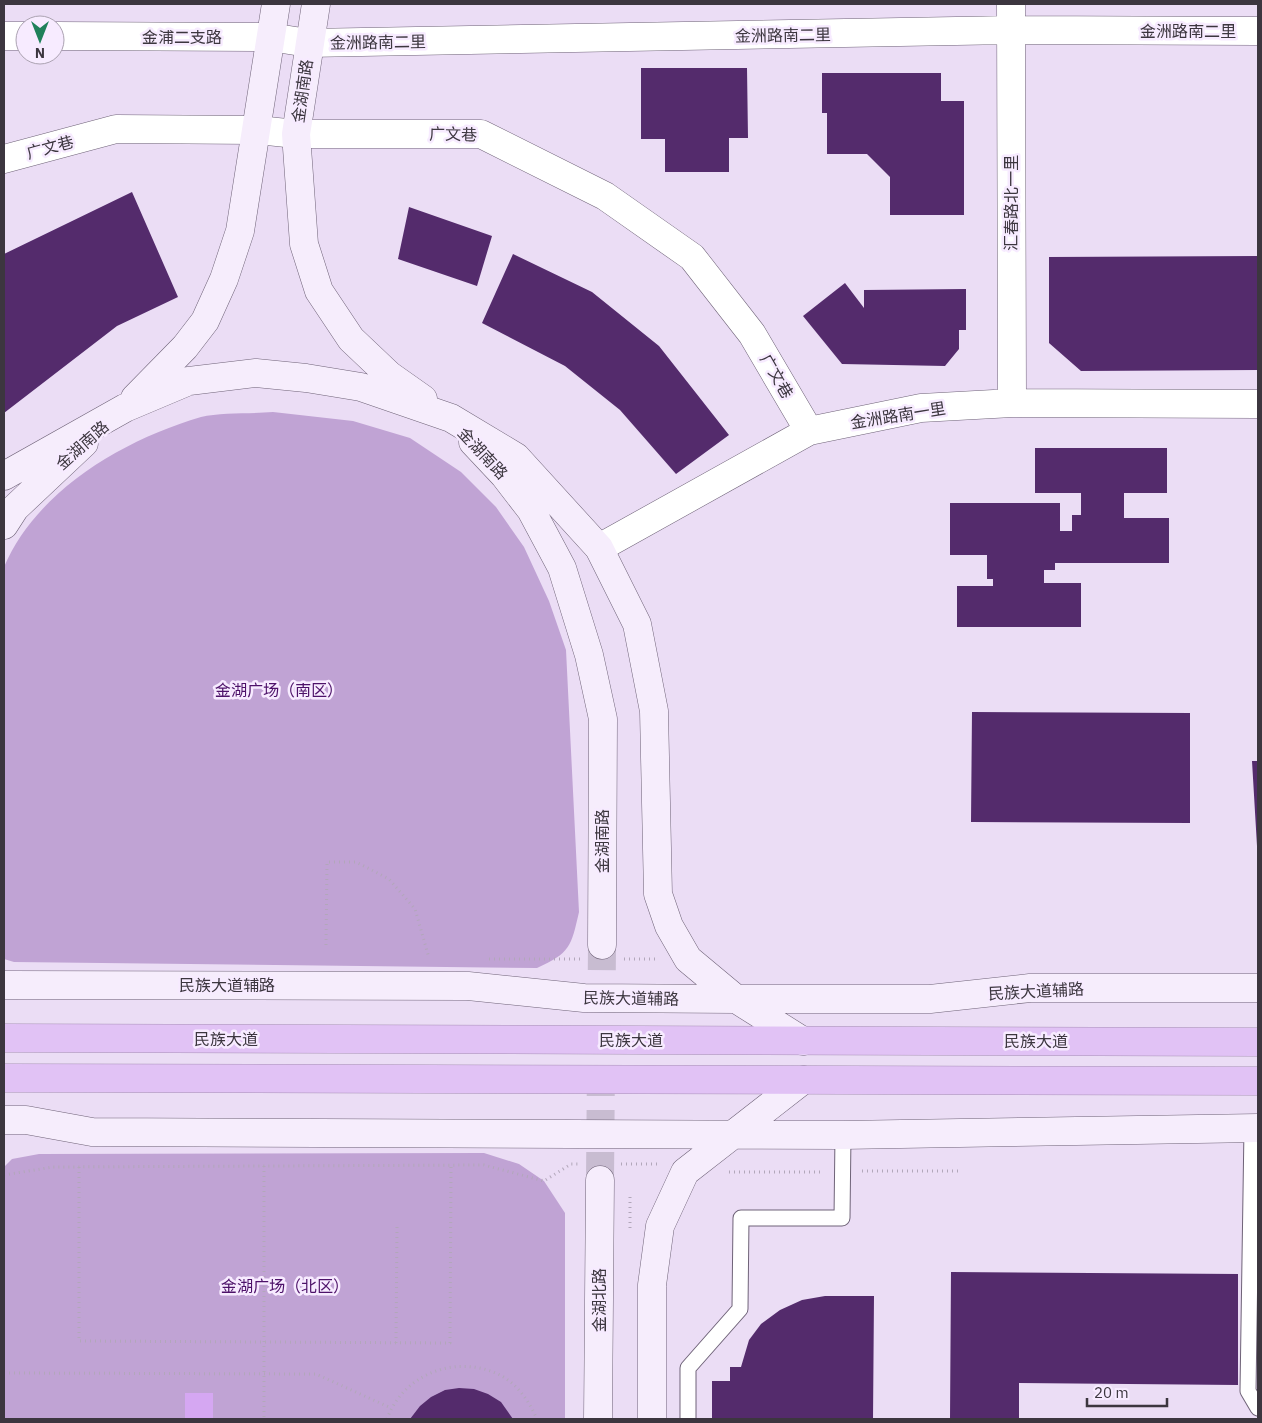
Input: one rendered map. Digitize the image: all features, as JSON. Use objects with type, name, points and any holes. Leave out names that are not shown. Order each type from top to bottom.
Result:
[{"type":"highway","name":"民族大道","points":[[4,1038],[1258,1042]]},
{"type":"highway","points":[[4,1078],[1258,1081]]},
{"type":"main road","name":"金湖南路","points":[[4,525],[15,508],[125,408],[186,347],[205,321],[224,279],[240,231],[258,130],[276,4]]},
{"type":"main road","name":"金湖南路","points":[[316,4],[308,43],[296,134],[304,244],[318,291],[351,339],[389,375],[451,418],[504,475],[531,510],[562,568],[589,655],[603,719],[602,945]]},
{"type":"main road","points":[[4,476],[125,408],[189,381],[256,373],[306,378],[361,387],[451,418],[516,457],[599,548],[636,624],[654,711],[658,894],[669,926],[688,959],[736,999],[803,1041]]},
{"type":"main road","name":"民族大道辅路","points":[[4,984],[468,986],[584,998],[736,999],[930,999],[1030,988],[1258,988]]},
{"type":"main road","points":[[652,1419],[652,1285],[660,1226],[685,1172],[803,1080]]},
{"type":"main road","points":[[4,1120],[26,1120],[92,1132],[734,1133],[843,1135],[1255,1128]]},
{"type":"main road","name":"金湖北路","points":[[598,1419],[602,1170]]},
{"type":"street","name":"汇春路北一里","points":[[1011,4],[1012,403]]},
{"type":"street","name":"金洲路南二里","points":[[308,43],[1011,30],[1258,31]]},
{"type":"street","name":"金浦二支路","points":[[65,36],[270,37],[308,43]]},
{"type":"street","name":"广文巷","points":[[4,159],[116,129],[258,130],[296,134],[481,134],[605,196],[692,257],[752,334],[809,431]]},
{"type":"street","name":"金洲路南一里","points":[[599,548],[809,431],[921,408],[1012,403],[1258,404]]},
{"type":"lane","points":[[1255,1128],[1248,1391],[1258,1408]]},
{"type":"lane","points":[[688,1419],[688,1368],[740,1309],[741,1218],[842,1218],[843,1135]]},
{"type":"path","points":[[326,945],[327,862],[356,862],[389,879],[415,909],[429,958]]},
{"type":"path","points":[[4,1175],[53,1167],[484,1165],[544,1181],[571,1164],[602,1170],[664,1164],[685,1172],[959,1171]]},
{"type":"path","points":[[80,1167],[79,1341],[450,1342],[451,1165]]},
{"type":"path","points":[[264,1166],[264,1419]]},
{"type":"path","points":[[396,1342],[397,1225]]},
{"type":"path","points":[[387,1419],[391,1408],[403,1391],[419,1378],[438,1369],[458,1366],[479,1367],[498,1374],[515,1386],[529,1402],[537,1419]]},
{"type":"path","points":[[4,1373],[316,1374],[391,1408]]},
{"type":"green space","name":"金湖广场（南区）","points":[[273,412],[353,421],[410,438],[461,472],[496,507],[524,547],[549,601],[566,650],[579,912],[574,933],[567,948],[548,963],[537,968],[14,962],[4,959],[4,567],[19,539],[38,514],[60,492],[113,454],[142,439],[201,417],[218,414]]},
{"type":"green space","name":"金湖广场（北区）","points":[[484,1153],[519,1164],[544,1181],[565,1213],[565,1419],[4,1419],[4,1167],[12,1159],[39,1154]]},
{"type":"shaded area","points":[[185,1393],[213,1393],[213,1419],[185,1419]]},
{"type":"building","points":[[641,68],[747,68],[748,138],[729,138],[729,172],[665,172],[665,139],[641,139]]},
{"type":"building","points":[[822,73],[941,73],[941,101],[964,101],[964,215],[890,215],[890,177],[867,154],[827,154],[827,113],[822,113]]},
{"type":"building","points":[[132,192],[178,297],[117,326],[4,413],[4,254]]},
{"type":"building","points":[[409,207],[492,236],[477,286],[398,259]]},
{"type":"building","points":[[513,254],[592,292],[659,346],[729,435],[676,474],[620,410],[565,366],[482,323]]},
{"type":"building","points":[[1258,256],[1258,370],[1081,371],[1049,343],[1049,257]]},
{"type":"building","points":[[845,283],[864,308],[864,290],[966,289],[966,330],[959,330],[959,349],[945,366],[842,364],[803,316]]},
{"type":"building","points":[[1035,448],[1167,448],[1167,493],[1124,493],[1124,518],[1169,518],[1169,563],[1055,563],[1055,570],[1044,570],[1044,583],[1081,583],[1081,627],[957,627],[957,586],[993,586],[993,579],[987,579],[987,555],[950,555],[950,503],[1060,503],[1060,531],[1072,531],[1072,515],[1081,515],[1081,493],[1035,493]]},
{"type":"building","points":[[972,712],[1190,713],[1190,823],[971,822]]},
{"type":"building","points":[[1252,761],[1258,761],[1258,846],[1257,846]]},
{"type":"building","points":[[951,1272],[1238,1274],[1238,1385],[1019,1383],[1019,1419],[950,1419]]},
{"type":"building","points":[[825,1296],[874,1296],[873,1419],[712,1419],[712,1381],[730,1381],[730,1367],[741,1367],[749,1340],[761,1324],[780,1310],[802,1300]]},
{"type":"building","points":[[459,1388],[474,1389],[488,1394],[501,1402],[513,1419],[410,1419],[420,1406],[431,1397],[445,1390]]},
{"type":"tunnel","points":[[600,1180],[602,945]]}]
